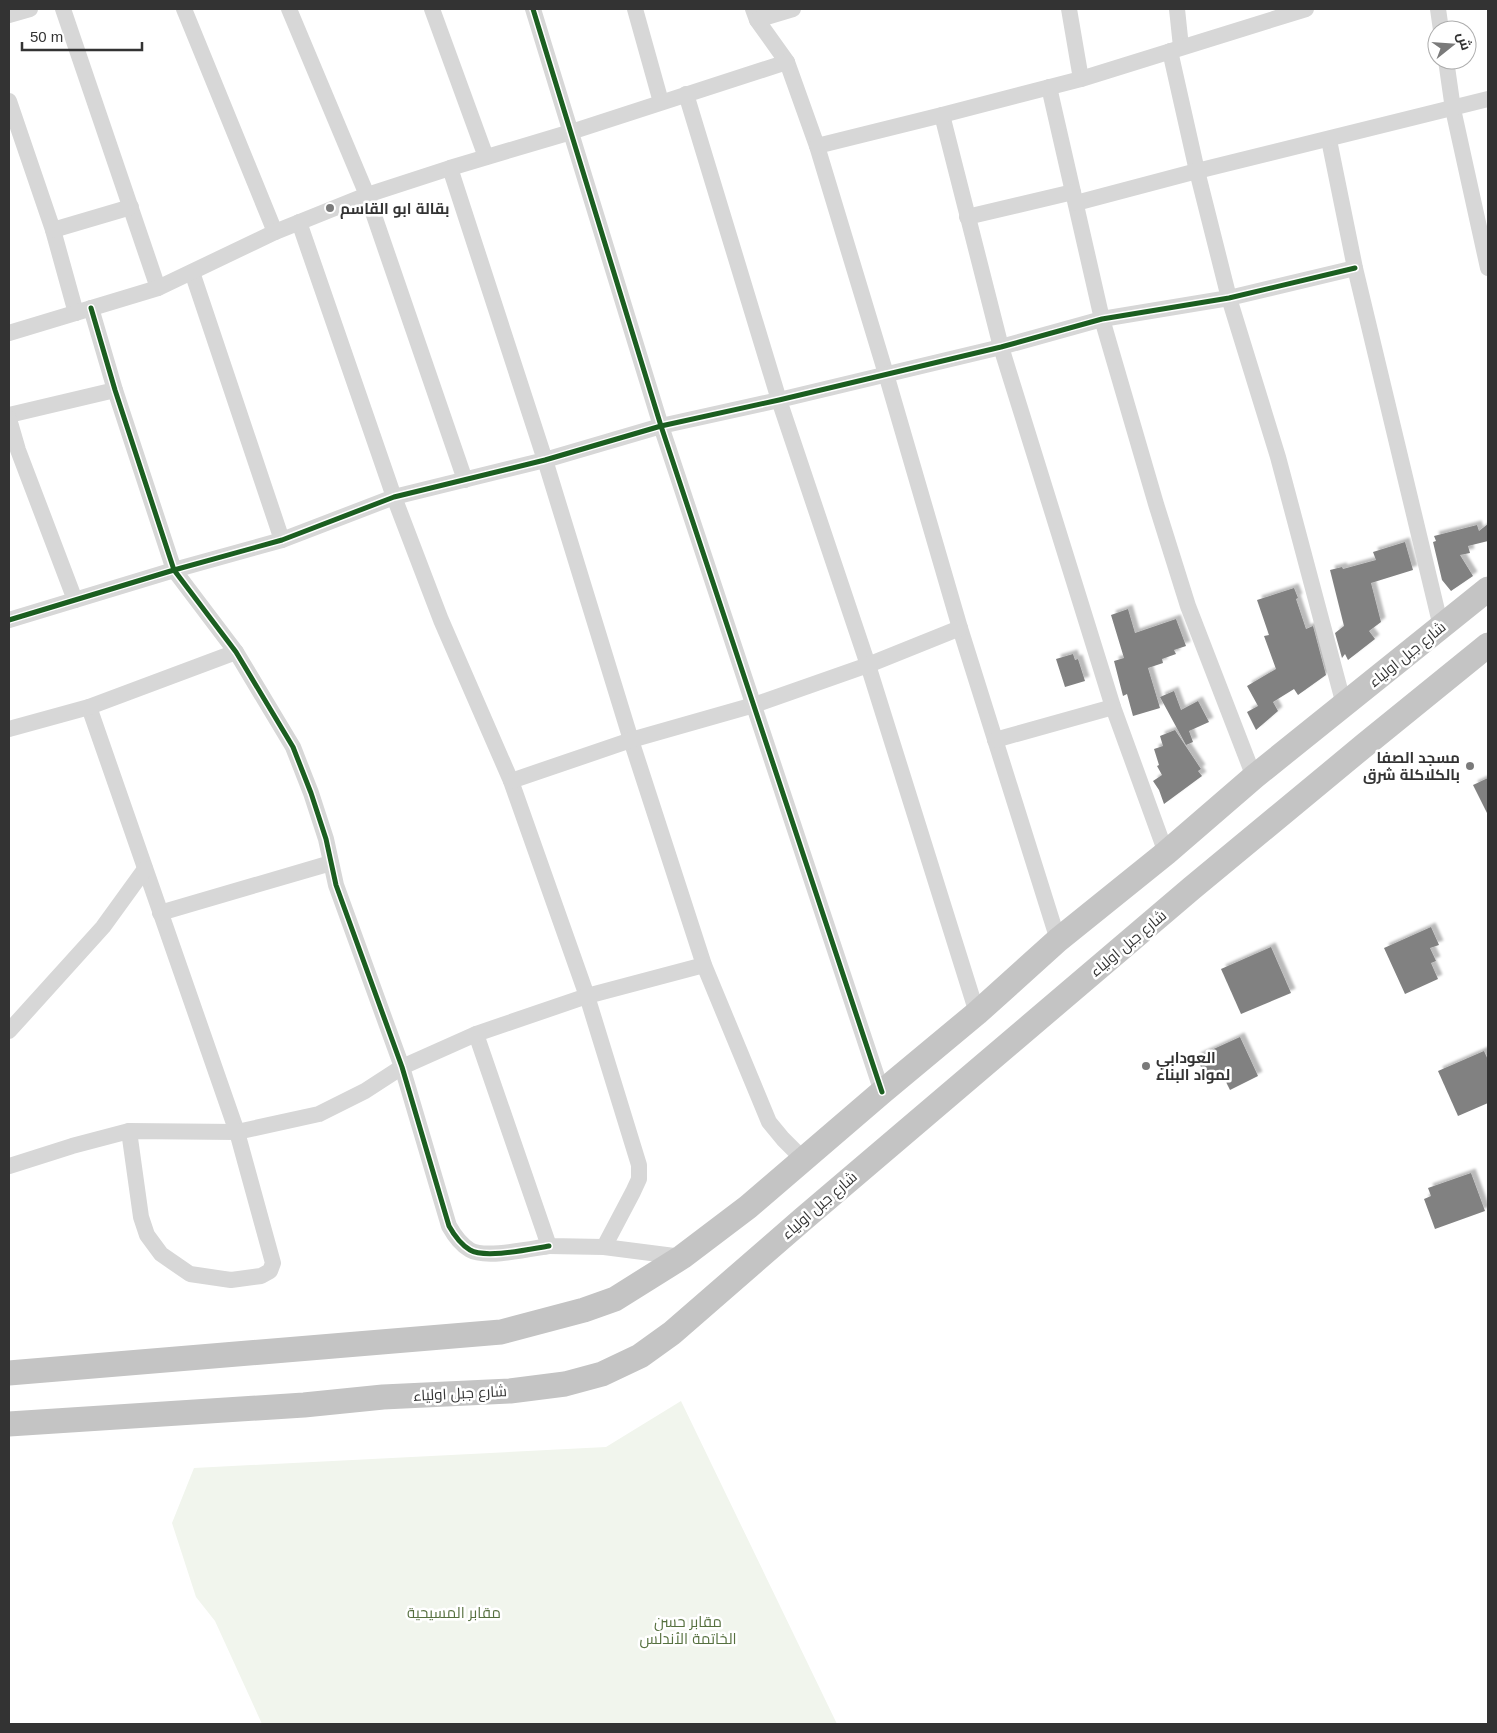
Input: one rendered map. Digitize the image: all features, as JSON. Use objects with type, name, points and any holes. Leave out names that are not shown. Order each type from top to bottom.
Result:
[{"type":"highway","name":"شارع جبل اولياء","points":[[9,1373],[500,1332],[584,1310],[615,1299],[682,1257],[748,1207],[977,1013],[1058,940],[1166,853],[1254,777],[1488,589]]},
{"type":"highway","name":"شارع جبل اولياء","points":[[9,1424],[294,1406],[383,1397],[510,1391],[565,1384],[602,1374],[640,1356],[672,1333],[1192,888],[1488,645]]},
{"type":"street","points":[[9,16],[30,9]]},
{"type":"street","points":[[63,9],[158,288]]},
{"type":"street","points":[[184,9],[275,232]]},
{"type":"street","points":[[290,9],[367,196],[465,480]]},
{"type":"street","points":[[432,9],[486,157]]},
{"type":"street","points":[[533,9],[661,426],[882,1092]]},
{"type":"street","points":[[635,9],[661,102]]},
{"type":"street","points":[[793,9],[755,14],[787,62],[817,146],[960,628],[1058,940]]},
{"type":"street","points":[[1069,9],[1081,79]]},
{"type":"street","points":[[1177,9],[1176,49],[1197,171],[1229,298],[1278,456],[1344,705]]},
{"type":"street","points":[[817,146],[942,116],[1081,79],[1306,9]]},
{"type":"street","points":[[9,333],[158,288],[275,232],[367,196],[787,62]]},
{"type":"street","points":[[1447,70],[1453,109],[1488,268]]},
{"type":"street","points":[[1049,87],[1102,319],[1156,504],[1188,606],[1254,777]]},
{"type":"street","points":[[686,94],[779,400],[868,665],[977,1013]]},
{"type":"street","points":[[967,217],[1197,171],[1329,140],[1488,99]]},
{"type":"street","points":[[9,101],[53,230],[115,390],[174,570],[236,652],[293,747],[311,793],[326,839],[336,885],[402,1067],[449,1226],[457,1238],[470,1250],[486,1255],[548,1246],[604,1247],[682,1257]]},
{"type":"street","points":[[942,116],[1001,347],[1113,706],[1166,853]]},
{"type":"street","points":[[1329,140],[1355,268],[1441,627]]},
{"type":"street","points":[[450,168],[545,460],[631,740],[704,965],[769,1122],[804,1160]]},
{"type":"street","points":[[53,230],[131,207]]},
{"type":"street","points":[[299,222],[394,497],[441,620],[511,781],[587,996],[639,1165],[639,1178],[634,1192],[604,1247]]},
{"type":"street","points":[[9,620],[174,570],[282,540],[394,497],[545,460],[661,426],[1001,347],[1102,319],[1229,298],[1355,268]]},
{"type":"street","points":[[192,272],[282,540]]},
{"type":"street","points":[[9,415],[115,390]]},
{"type":"street","points":[[9,419],[14,452],[75,600]]},
{"type":"street","points":[[511,781],[631,740],[754,706],[868,665],[960,628]]},
{"type":"street","points":[[9,729],[89,707],[236,652]]},
{"type":"street","points":[[995,740],[1113,706]]},
{"type":"street","points":[[89,707],[236,1132],[272,1263],[270,1271],[261,1276],[232,1280],[190,1274],[161,1254],[147,1235],[141,1217],[128,1131]]},
{"type":"street","points":[[160,913],[331,863]]},
{"type":"street","points":[[9,1031],[103,927],[145,869]]},
{"type":"street","points":[[9,1166],[128,1131],[236,1132],[319,1114],[365,1091],[402,1067],[476,1034],[587,996],[704,965]]},
{"type":"street","points":[[476,1034],[548,1246]]},
{"type":"green space","points":[[681,1401],[837,1724],[262,1724],[215,1621],[196,1597],[172,1523],[194,1468],[606,1447]]},
{"type":"building","points":[[1488,524],[1488,541],[1468,546],[1470,553],[1460,555],[1473,576],[1451,591],[1442,580],[1433,542],[1436,541],[1434,536],[1477,525],[1479,531]]},
{"type":"building","points":[[1405,542],[1413,570],[1371,583],[1381,622],[1369,631],[1375,639],[1348,660],[1345,654],[1342,658],[1335,633],[1344,626],[1330,570],[1342,567],[1343,569],[1376,560],[1373,552]]},
{"type":"building","points":[[1294,588],[1306,629],[1313,626],[1326,675],[1298,695],[1294,689],[1273,702],[1278,711],[1256,730],[1247,712],[1258,706],[1247,686],[1276,669],[1264,636],[1269,635],[1257,600]]},
{"type":"building","points":[[1128,609],[1135,633],[1176,619],[1186,646],[1174,650],[1176,654],[1162,659],[1163,663],[1148,668],[1160,708],[1133,716],[1127,694],[1123,696],[1114,661],[1124,658],[1111,615]]},
{"type":"building","points":[[1073,654],[1075,660],[1078,659],[1085,681],[1065,687],[1056,659]]},
{"type":"building","points":[[1174,691],[1181,710],[1198,701],[1209,722],[1189,731],[1193,742],[1186,745],[1160,697]]},
{"type":"building","points":[[1175,730],[1201,769],[1198,771],[1202,776],[1164,804],[1159,790],[1153,781],[1162,775],[1157,766],[1159,765],[1154,749],[1163,746],[1160,736]]},
{"type":"building","points":[[1488,778],[1488,815],[1473,785]]},
{"type":"building","points":[[1431,927],[1439,945],[1430,948],[1436,961],[1431,963],[1438,979],[1405,994],[1384,948]]},
{"type":"building","points":[[1271,947],[1291,993],[1241,1014],[1221,969]]},
{"type":"building","points":[[1240,1037],[1258,1076],[1230,1090],[1226,1082],[1215,1075],[1207,1079],[1196,1057]]},
{"type":"building","points":[[1484,1051],[1488,1060],[1488,1103],[1458,1116],[1438,1071]]},
{"type":"building","points":[[1471,1173],[1485,1211],[1435,1229],[1424,1199],[1431,1196],[1428,1188]]},
{"type":"cycle path","points":[[533,9],[661,426],[882,1092]]},
{"type":"cycle path","points":[[9,620],[174,570],[282,540],[394,497],[545,460],[661,426],[1001,347],[1102,319],[1229,298],[1355,268]]},
{"type":"cycle path","points":[[91,308],[115,390],[174,570],[236,652],[293,747],[311,793],[326,839],[336,885],[402,1067],[449,1226],[463,1245],[477,1253],[508,1253],[549,1246]]},
{"type":"place","name":"بقالة ابو القاسم","points":[[330,208]]},
{"type":"place","name":"مسجد الصفا بالكلاكلة شرق","points":[[1470,766]]},
{"type":"place","name":"العودابي لمواد البناء","points":[[1146,1066]]},
{"type":"park label","name":"مقابر المسيحية","points":[[454,1612]]},
{"type":"park label","name":"مقابر حسن الخاتمة الأندلس","points":[[688,1630]]}]
